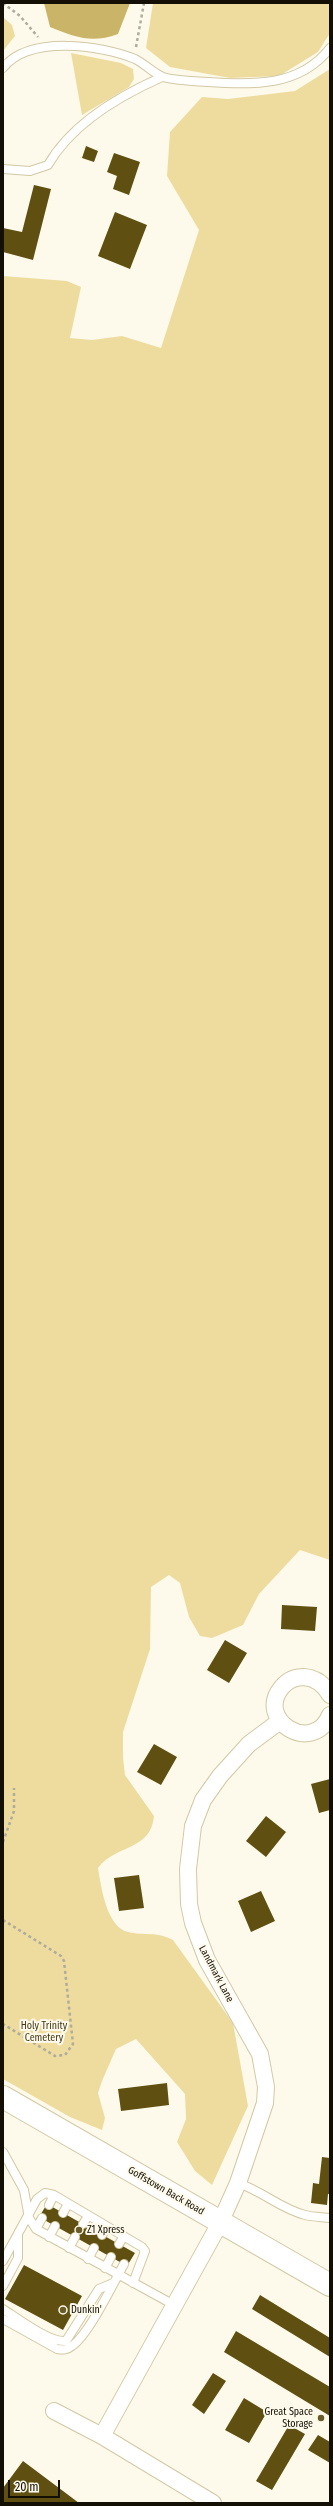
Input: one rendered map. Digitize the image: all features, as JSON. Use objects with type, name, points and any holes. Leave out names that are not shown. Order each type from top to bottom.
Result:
[{"type":"main road","name":"Goffstown Back Road","points":[[3,2097],[330,2285]]},
{"type":"street","points":[[330,1695],[323,1685],[312,1678],[300,1677],[288,1682],[279,1691],[275,1703],[280,1721],[288,1730],[305,1734],[321,1728],[330,1716]]},
{"type":"street","name":"Landmark Lane","points":[[102,2436],[220,2223],[238,2182],[265,2103],[264,2071],[254,2041],[199,1942],[189,1904],[189,1855],[193,1826],[203,1800],[220,1776],[249,1744],[280,1721]]},
{"type":"street","points":[[54,2411],[102,2436],[213,2503]]},
{"type":"lane","points":[[3,68],[27,52],[46,46],[69,46],[106,52],[135,59],[162,77],[247,85],[267,84],[288,79],[310,66],[330,48]]},
{"type":"lane","points":[[3,169],[30,171],[48,165],[58,148],[81,124],[142,86],[162,77]]},
{"type":"lane","points":[[3,2152],[24,2190],[29,2216],[36,2229],[105,2268],[116,2279],[132,2283],[174,2305]]},
{"type":"lane","points":[[238,2182],[255,2189],[281,2204],[305,2215],[330,2218]]},
{"type":"lane","points":[[3,2261],[38,2199],[45,2193],[54,2195],[124,2236],[134,2247],[145,2251],[132,2283]]},
{"type":"lane","points":[[49,2205],[54,2195]]},
{"type":"lane","points":[[62,2213],[68,2204]]},
{"type":"lane","points":[[83,2224],[88,2216]]},
{"type":"lane","points":[[36,2229],[42,2218]]},
{"type":"lane","points":[[49,2237],[55,2226]]},
{"type":"lane","points":[[102,2235],[107,2227]]},
{"type":"lane","points":[[3,2286],[18,2258],[18,2234]]},
{"type":"lane","points":[[119,2244],[124,2236]]},
{"type":"lane","points":[[69,2248],[75,2237]]},
{"type":"lane","points":[[88,2259],[94,2248]]},
{"type":"lane","points":[[105,2268],[111,2257]]},
{"type":"lane","points":[[3,2319],[58,2349],[64,2350],[73,2346],[83,2334],[124,2264]]},
{"type":"lane","points":[[3,2309],[49,2337],[60,2342],[66,2341],[99,2289],[116,2279]]},
{"type":"path","points":[[3,3],[20,16],[46,46]]},
{"type":"path","points":[[135,59],[144,3]]},
{"type":"path","points":[[3,1842],[14,1811],[14,1788]]},
{"type":"path","points":[[3,1920],[61,1956],[64,1961],[74,2044],[65,2055],[55,2056],[3,2024]]},
{"type":"green space","points":[[153,3],[330,3],[330,33],[318,52],[279,76],[230,78],[170,67],[146,48]]},
{"type":"green space","points":[[3,17],[12,25],[15,36],[3,51]]},
{"type":"green space","points":[[71,53],[121,63],[133,69],[134,79],[129,87],[82,115]]},
{"type":"green space","name":"Holy Trinity Cemetery","points":[[330,69],[330,1560],[300,1550],[259,1594],[243,1625],[212,1638],[200,1636],[189,1617],[180,1583],[169,1575],[151,1587],[150,1649],[123,1732],[123,1758],[125,1775],[154,1816],[147,1836],[140,1842],[105,1860],[98,1868],[103,1894],[114,1922],[121,1929],[128,1932],[156,1935],[173,1940],[233,2023],[248,2106],[212,2185],[195,2171],[177,2142],[186,2119],[185,2094],[136,2039],[116,2049],[102,2081],[98,2093],[105,2118],[102,2130],[70,2117],[3,2079],[3,276],[67,281],[81,287],[70,338],[92,340],[122,336],[161,348],[199,230],[167,176],[170,132],[202,97],[228,99],[295,91]]},
{"type":"shaded area","points":[[44,3],[130,3],[118,34],[100,39],[91,39],[68,34],[50,27]]},
{"type":"building","points":[[86,146],[98,151],[94,162],[82,158]]},
{"type":"building","points":[[114,153],[140,162],[129,195],[113,189],[117,176],[107,172]]},
{"type":"building","points":[[34,185],[51,189],[33,260],[3,252],[3,228],[22,232]]},
{"type":"building","points":[[115,212],[147,225],[130,269],[98,256]]},
{"type":"building","points":[[282,1605],[317,1607],[315,1631],[281,1629]]},
{"type":"building","points":[[225,1640],[247,1653],[229,1683],[207,1670]]},
{"type":"building","points":[[154,1744],[177,1757],[161,1785],[137,1772]]},
{"type":"building","points":[[330,1779],[330,1810],[319,1813],[311,1784]]},
{"type":"building","points":[[266,1816],[286,1832],[266,1857],[246,1841]]},
{"type":"building","points":[[139,1875],[144,1908],[119,1911],[114,1878]]},
{"type":"building","points":[[261,1891],[275,1921],[251,1932],[238,1901]]},
{"type":"building","points":[[167,2083],[169,2105],[121,2111],[118,2089]]},
{"type":"building","points":[[322,2157],[330,2158],[330,2194],[328,2194],[327,2205],[311,2203],[313,2183],[319,2184]]},
{"type":"building","name":"Z1 Xpress","points":[[47,2204],[135,2253],[127,2266],[39,2217]]},
{"type":"building","points":[[24,2265],[82,2296],[63,2330],[5,2299]]},
{"type":"building","points":[[260,2295],[330,2338],[330,2357],[252,2309]]},
{"type":"building","points":[[236,2331],[330,2387],[330,2416],[224,2352]]},
{"type":"building","points":[[213,2373],[226,2381],[204,2414],[192,2405]]},
{"type":"building","points":[[244,2398],[267,2412],[249,2443],[225,2430]]},
{"type":"building","points":[[289,2425],[305,2434],[272,2490],[256,2481]]},
{"type":"building","points":[[318,2435],[330,2442],[330,2463],[308,2450]]},
{"type":"building","points":[[23,2461],[79,2503],[3,2503],[3,2488]]},
{"type":"place","name":"Z1 Xpress","points":[[79,2230]]},
{"type":"place","name":"Dunkin'","points":[[63,2310]]},
{"type":"place","name":"Great Space Storage","points":[[321,2418]]}]
